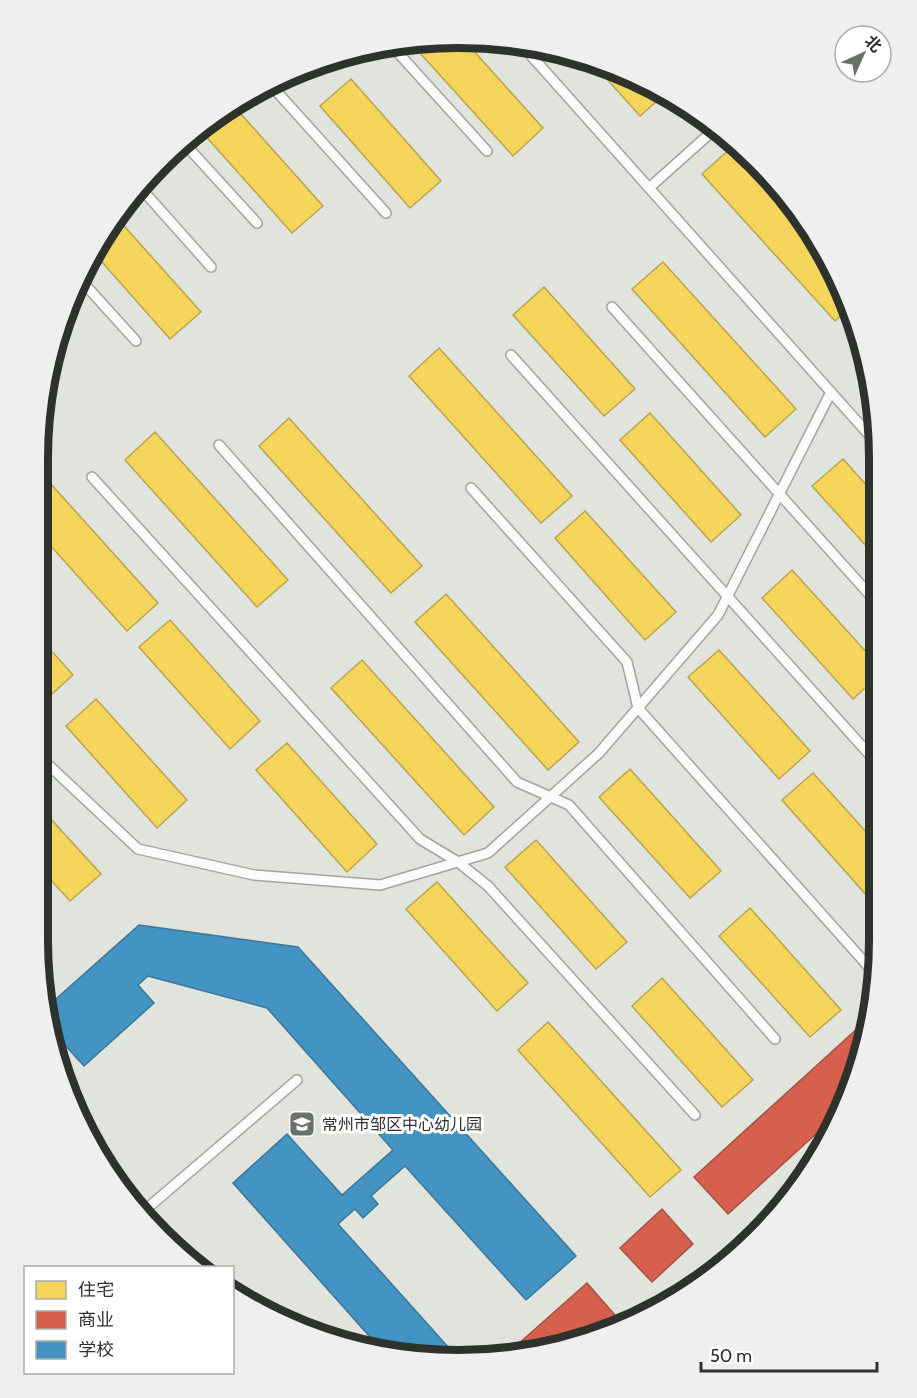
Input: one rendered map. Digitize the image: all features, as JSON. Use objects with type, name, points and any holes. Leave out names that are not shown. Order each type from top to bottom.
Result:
[{"type":"lane","points":[[398,53],[487,151]]},
{"type":"lane","points":[[530,55],[868,434]]},
{"type":"lane","points":[[275,91],[386,213]]},
{"type":"lane","points":[[649,188],[709,134]]},
{"type":"lane","points":[[189,149],[257,223]]},
{"type":"lane","points":[[146,193],[211,267]]},
{"type":"lane","points":[[86,286],[136,341]]},
{"type":"lane","points":[[612,307],[869,594]]},
{"type":"lane","points":[[511,355],[869,754]]},
{"type":"lane","points":[[48,764],[138,849],[254,875],[380,885],[488,853],[600,753],[718,615],[831,392]]},
{"type":"lane","points":[[219,445],[517,782],[569,805],[775,1039]]},
{"type":"lane","points":[[92,477],[420,839],[458,862],[488,886],[695,1114]]},
{"type":"lane","points":[[471,488],[627,662],[638,708],[868,966]]},
{"type":"lane","points":[[148,1208],[297,1080]]},
{"type":"building: 住宅","points":[[472,49],[543,128],[513,156],[418,51]]},
{"type":"building: 住宅","points":[[603,74],[658,100],[640,116]]},
{"type":"building: 住宅","points":[[351,79],[441,181],[410,208],[320,106]]},
{"type":"building: 住宅","points":[[239,112],[323,206],[292,233],[205,136]]},
{"type":"building: 住宅","points":[[729,150],[749,168],[800,230],[827,277],[843,314],[835,321],[702,174]]},
{"type":"building: 住宅","points":[[122,224],[201,312],[170,339],[100,259]]},
{"type":"building: 住宅","points":[[663,262],[796,409],[765,437],[632,289]]},
{"type":"building: 住宅","points":[[544,287],[635,389],[604,416],[513,315]]},
{"type":"building: 住宅","points":[[439,348],[572,496],[541,523],[409,376]]},
{"type":"building: 住宅","points":[[650,413],[741,515],[711,542],[620,440]]},
{"type":"building: 住宅","points":[[289,418],[422,566],[391,593],[259,446]]},
{"type":"building: 住宅","points":[[155,432],[288,580],[257,607],[125,460]]},
{"type":"building: 住宅","points":[[843,459],[869,488],[869,549],[812,486]]},
{"type":"building: 住宅","points":[[48,481],[158,603],[127,631],[48,543]]},
{"type":"building: 住宅","points":[[585,511],[676,612],[645,640],[555,538]]},
{"type":"building: 住宅","points":[[792,570],[869,655],[869,684],[853,699],[762,598]]},
{"type":"building: 住宅","points":[[446,594],[579,742],[548,770],[415,622]]},
{"type":"building: 住宅","points":[[170,620],[260,721],[230,749],[139,647]]},
{"type":"building: 住宅","points":[[48,647],[73,675],[48,698]]},
{"type":"building: 住宅","points":[[719,650],[810,751],[779,779],[688,677]]},
{"type":"building: 住宅","points":[[362,660],[494,807],[464,835],[331,688]]},
{"type":"building: 住宅","points":[[96,699],[187,800],[157,828],[66,726]]},
{"type":"building: 住宅","points":[[287,743],[377,844],[347,872],[256,770]]},
{"type":"building: 住宅","points":[[630,769],[721,871],[690,898],[599,797]]},
{"type":"building: 住宅","points":[[813,773],[869,835],[869,898],[782,800]]},
{"type":"building: 住宅","points":[[48,816],[101,874],[70,901],[48,877]]},
{"type":"building: 住宅","points":[[536,840],[627,942],[596,969],[505,867]]},
{"type":"building: 住宅","points":[[437,882],[528,983],[497,1011],[406,909]]},
{"type":"building: 住宅","points":[[750,908],[841,1010],[810,1037],[719,936]]},
{"type":"building: 住宅","points":[[662,978],[753,1080],[722,1107],[632,1006]]},
{"type":"building: 住宅","points":[[548,1022],[681,1170],[650,1197],[518,1050]]},
{"type":"building: 商业","points":[[859,1027],[838,1097],[824,1126],[728,1214],[694,1177]]},
{"type":"building: 商业","points":[[662,1209],[693,1244],[652,1282],[620,1248]]},
{"type":"building: 商业","points":[[587,1283],[618,1318],[565,1336],[517,1345]]},
{"type":"building: 学校","points":[[139,925],[298,947],[576,1256],[526,1300],[405,1166],[371,1196],[378,1204],[363,1218],[355,1209],[338,1224],[451,1350],[374,1341],[233,1183],[287,1134],[342,1195],[393,1150],[267,1008],[148,976],[138,985],[154,1003],[84,1066],[61,1040],[53,1001]]},
{"type":"place","name":"常州市邹区中心幼儿园","points":[[302,1124]]}]
